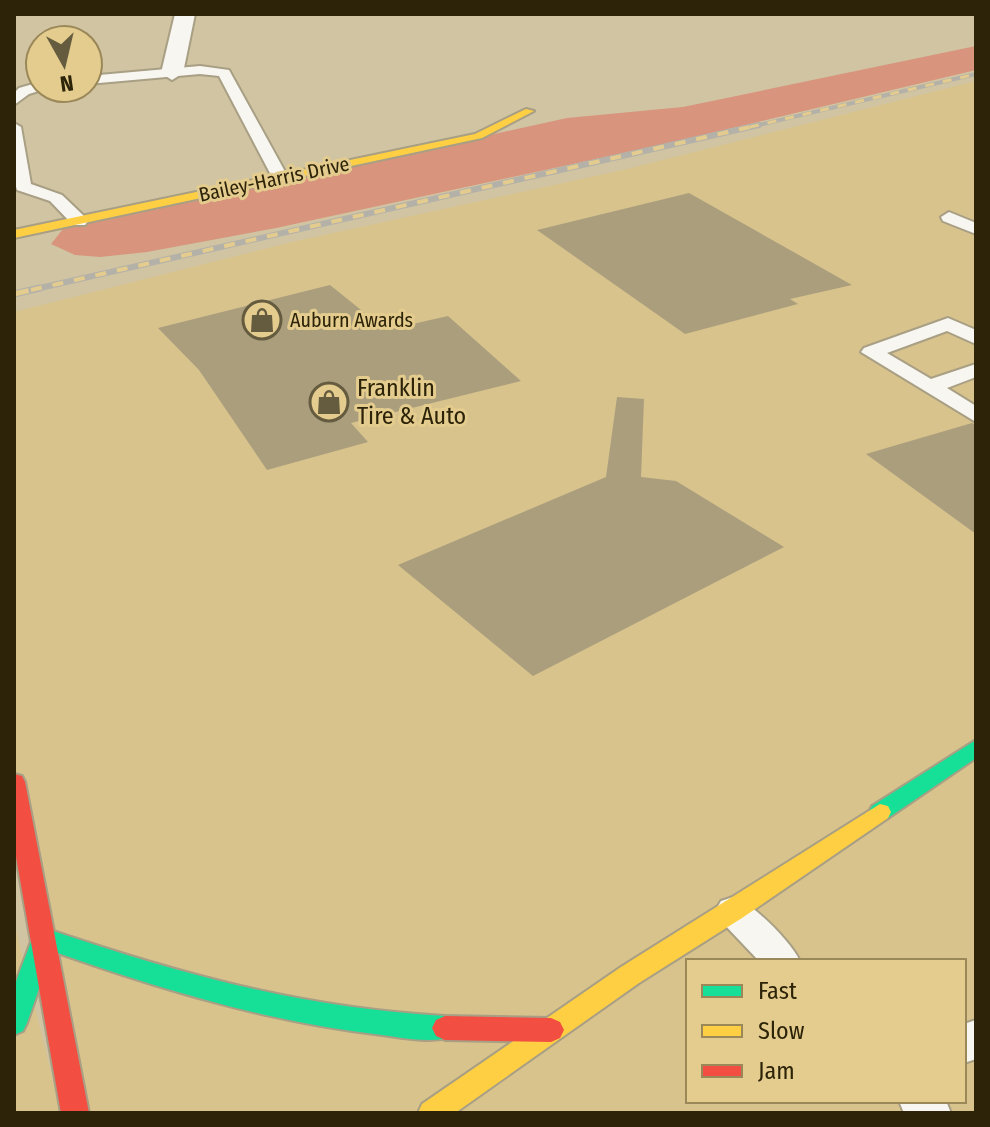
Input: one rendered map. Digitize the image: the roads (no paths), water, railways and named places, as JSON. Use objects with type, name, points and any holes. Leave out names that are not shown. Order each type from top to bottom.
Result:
[{"type":"main road","name":"Bailey-Harris Drive","points":[[14,234],[478,136],[529,111]]},
{"type":"main road","points":[[432,1113],[630,975],[733,911],[976,748]]},
{"type":"main road","points":[[14,782],[75,1113]]},
{"type":"main road","points":[[44,938],[158,978],[296,1014],[396,1026],[551,1030]]},
{"type":"main road","points":[[14,1023],[44,938]]},
{"type":"street","points":[[172,73],[185,14]]},
{"type":"lane","points":[[104,79],[200,70],[224,73],[280,177]]},
{"type":"lane","points":[[14,127],[23,187],[56,198],[79,221]]},
{"type":"lane","points":[[949,217],[976,229]]},
{"type":"lane","points":[[976,338],[948,324],[871,352],[976,415]]},
{"type":"lane","points":[[930,387],[976,370]]},
{"type":"lane","points":[[733,911],[780,959]]},
{"type":"railway","points":[[750,127],[976,74]]},
{"type":"railway","points":[[31,290],[759,125]]},
{"type":"railway","points":[[14,294],[40,288]]},
{"type":"place","name":"Auburn Awards","points":[[262,320]]},
{"type":"place","name":"Franklin Tire & Auto","points":[[329,402]]}]
